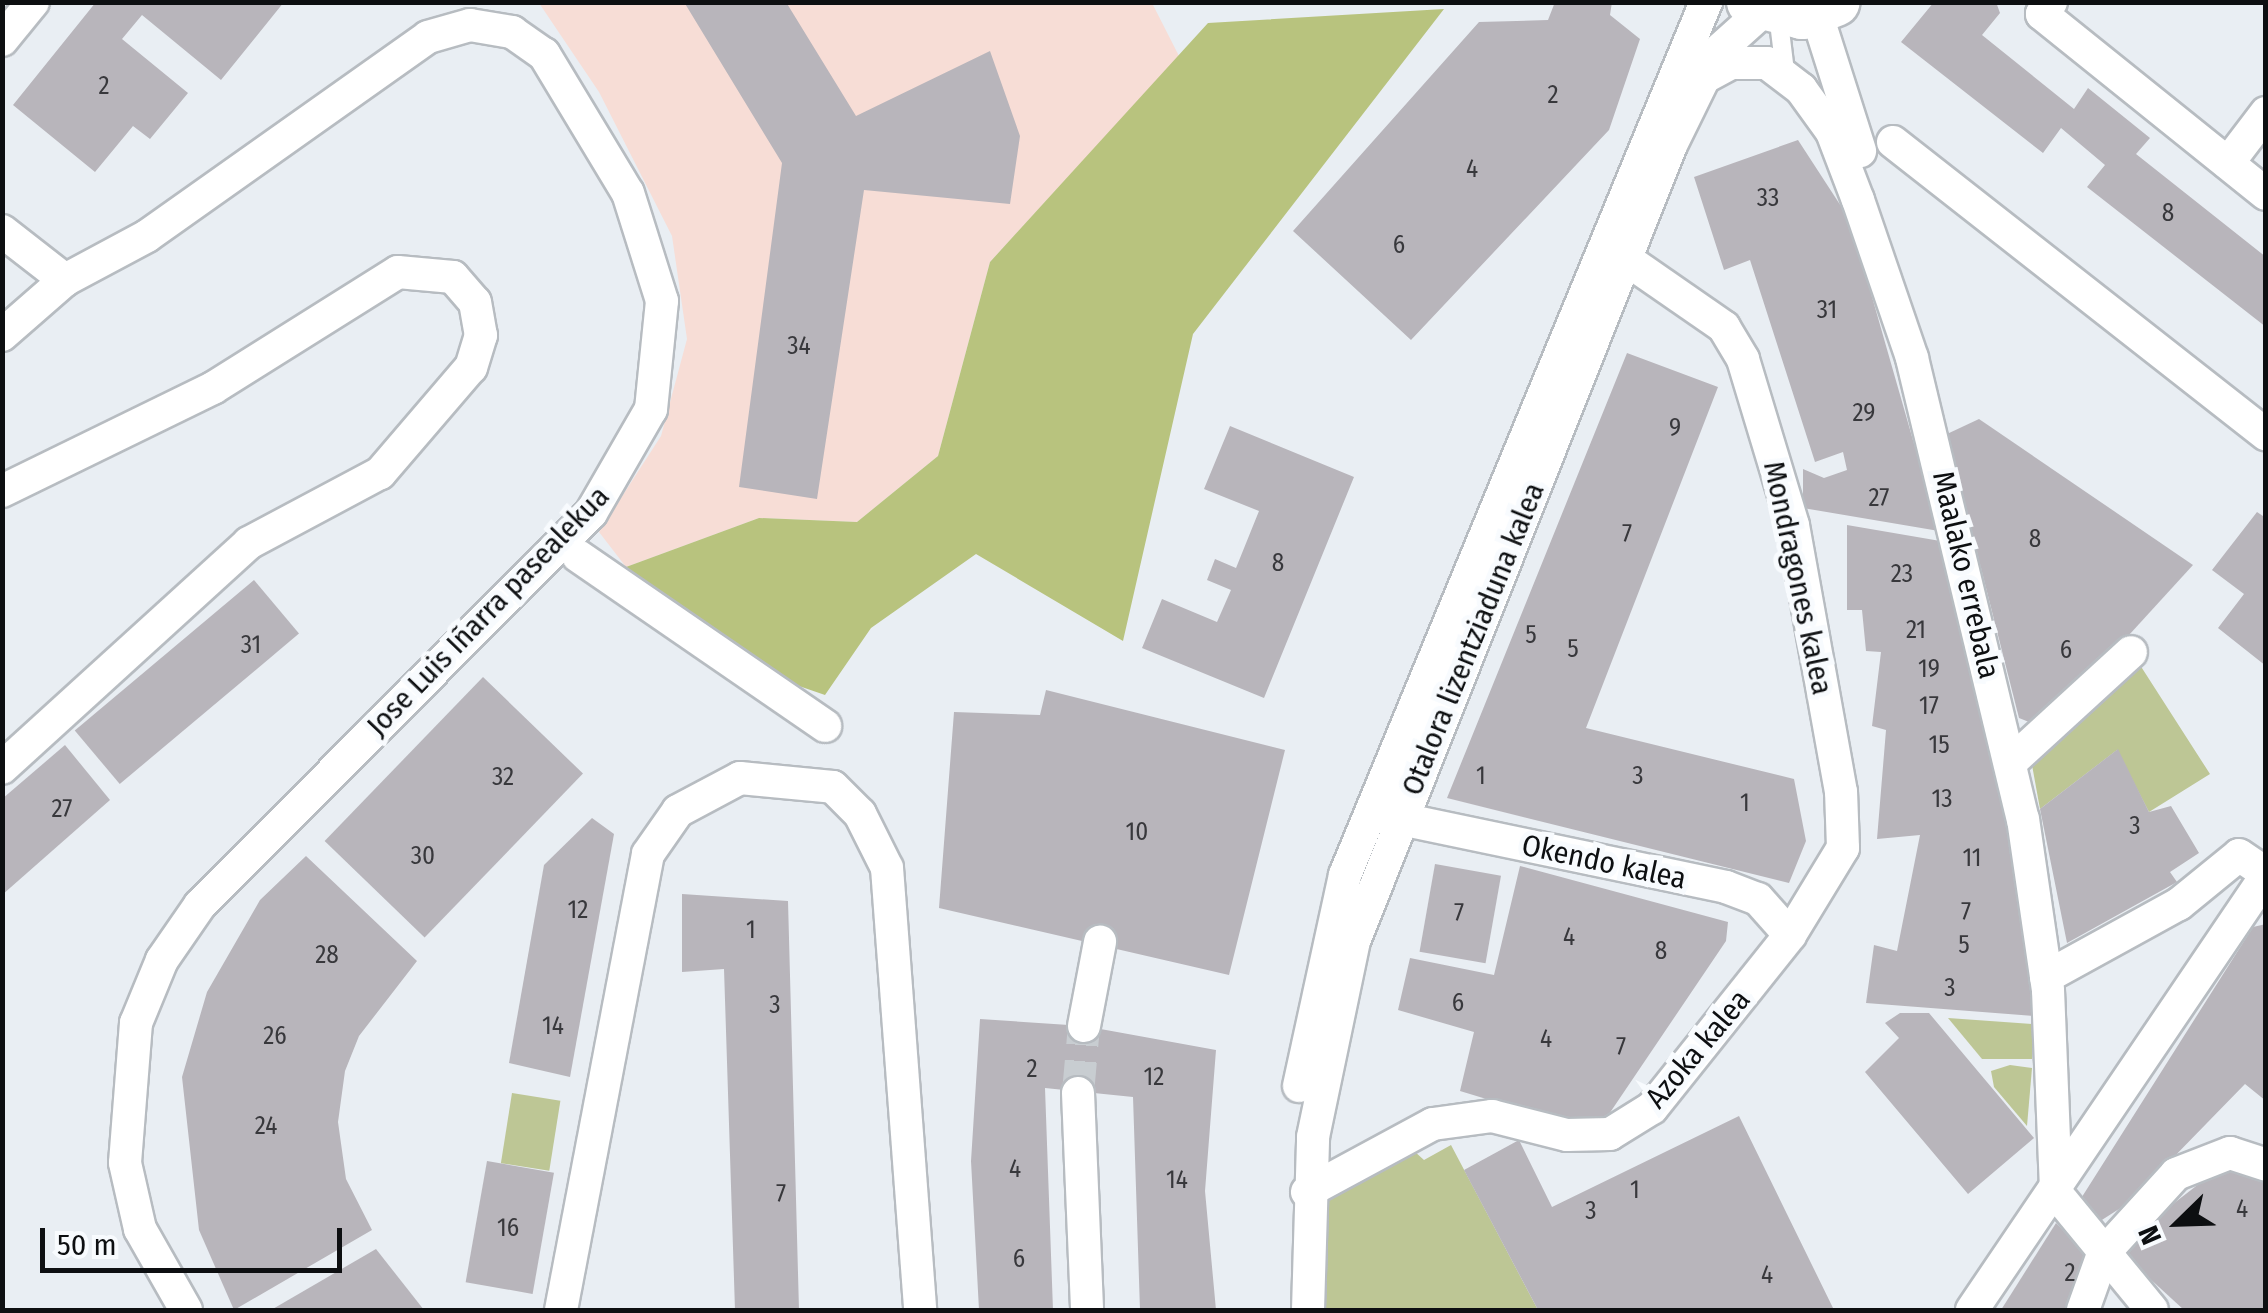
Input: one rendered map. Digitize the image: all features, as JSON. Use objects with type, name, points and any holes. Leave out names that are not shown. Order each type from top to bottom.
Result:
[{"type":"street","points":[[5,25],[33,2]]},
{"type":"street","name":"Otalora lizentziaduna kalea","points":[[1290,1310],[1284,1204],[1292,1129],[1346,875],[1706,2]]},
{"type":"street","points":[[1789,8],[1857,139],[1858,200]]},
{"type":"street","name":"Otalora lizentziaduna kalea","points":[[1308,1310],[1307,1192],[1354,940],[1703,78],[1789,8]]},
{"type":"street","points":[[2046,8],[2266,194]]},
{"type":"street","name":"Jose Luis Iñarra pasealekua","points":[[2,335],[65,280],[147,236],[428,37],[470,25],[512,32],[544,54],[628,193],[662,301],[651,409],[590,513],[200,905],[162,960],[136,1023],[125,1163],[140,1229],[186,1310]]},
{"type":"street","points":[[1703,78],[1749,63],[1787,78]]},
{"type":"street","name":"Maalako errebala","points":[[1787,78],[1832,132],[1917,377],[2010,764],[2046,977],[2056,1194]]},
{"type":"street","points":[[2228,163],[2266,113]]},
{"type":"street","points":[[1894,142],[2266,434]]},
{"type":"street","points":[[2,231],[65,280]]},
{"type":"street","name":"Mondragones kalea","points":[[1630,262],[1724,327],[1743,358],[1793,525],[1846,826],[1828,882],[1790,935]]},
{"type":"street","points":[[2,492],[213,388],[398,272],[453,277],[475,302],[481,335],[471,368],[418,436],[325,510],[249,543],[2,768]]},
{"type":"street","points":[[578,556],[826,726]]},
{"type":"street","points":[[2010,764],[2132,652]]},
{"type":"street","points":[[561,1310],[648,854],[678,811],[740,778],[833,787],[860,814],[887,868],[920,1310]]},
{"type":"street","name":"Okendo kalea","points":[[1401,819],[1726,886],[1758,899],[1790,935]]},
{"type":"street","points":[[2046,977],[2180,904],[2256,868]]},
{"type":"street","points":[[1972,1310],[2056,1194],[2256,868]]},
{"type":"street","name":"Azoka kalea","points":[[1307,1192],[1433,1124],[1492,1116],[1567,1135],[1610,1134],[1652,1108],[1790,935]]},
{"type":"street","points":[[1084,1026],[1100,942]]},
{"type":"street","points":[[1078,1093],[1087,1310]]},
{"type":"street","points":[[2083,1310],[2104,1254],[2176,1174],[2230,1154],[2266,1165]]},
{"type":"street","points":[[2056,1194],[2152,1310]]},
{"type":"lane","points":[[1787,78],[1789,8]]},
{"type":"shaded area","points":[[539,3],[1152,3],[1179,56],[990,262],[938,456],[857,522],[759,518],[626,567],[599,532],[661,436],[687,339],[672,236],[599,92]]},
{"type":"green space","points":[[1444,9],[1193,334],[1123,641],[976,554],[871,628],[825,695],[741,666],[626,567],[759,518],[857,522],[938,456],[990,262],[1208,23]]},
{"type":"green space","points":[[2140,665],[2210,774],[2149,812],[2117,750],[2040,809],[2032,765]]},
{"type":"green space","points":[[1948,1018],[2032,1024],[2032,1059],[1982,1059]]},
{"type":"green space","points":[[2010,1065],[2032,1068],[2027,1126],[1994,1087],[1991,1071]]},
{"type":"green space","points":[[512,1093],[560,1101],[549,1171],[501,1163]]},
{"type":"green space","points":[[1451,1145],[1538,1310],[1322,1310],[1323,1202],[1414,1151],[1424,1160]]},
{"type":"building","points":[[96,2],[284,2],[221,80],[142,15],[122,39],[188,93],[150,139],[133,126],[95,172],[13,105]]},
{"type":"building","points":[[684,2],[786,2],[856,116],[990,51],[1020,136],[1010,204],[864,190],[817,499],[739,487],[782,163]]},
{"type":"building","points":[[1555,2],[1612,2],[1610,15],[1640,39],[1609,130],[1411,340],[1293,231],[1479,22],[1548,20]]},
{"type":"building","points":[[1934,2],[1996,2],[2000,13],[1982,35],[2074,109],[2088,88],[2150,138],[2136,154],[2266,257],[2266,327],[2087,187],[2105,165],[2061,128],[2043,153],[1901,42]]},
{"type":"building","points":[[1798,140],[1850,220],[1939,531],[1803,508],[1803,469],[1824,478],[1847,470],[1843,452],[1815,462],[1750,260],[1724,270],[1694,177]]},
{"type":"building","points":[[1627,353],[1718,387],[1586,728],[1794,779],[1806,841],[1789,883],[1447,798]]},
{"type":"building","points":[[1979,419],[2193,565],[2044,728],[2019,718],[1947,434]]},
{"type":"building","points":[[1230,426],[1354,477],[1264,698],[1142,648],[1162,599],[1217,622],[1231,590],[1207,580],[1215,559],[1236,568],[1259,511],[1204,489]]},
{"type":"building","points":[[2257,512],[2266,518],[2266,666],[2218,628],[2244,594],[2212,570]]},
{"type":"building","points":[[1847,525],[1952,543],[2027,910],[2034,1016],[1866,1003],[1874,945],[1897,951],[1920,835],[1877,839],[1886,730],[1872,726],[1881,652],[1866,651],[1862,610],[1847,610]]},
{"type":"building","points":[[254,580],[299,634],[120,784],[75,730]]},
{"type":"building","points":[[483,677],[583,774],[425,938],[325,841]]},
{"type":"building","points":[[1046,690],[1285,750],[1229,975],[939,908],[954,712],[1040,715]]},
{"type":"building","points":[[65,745],[110,800],[2,895],[2,799]]},
{"type":"building","points":[[2118,749],[2149,812],[2171,806],[2199,853],[2170,872],[2177,882],[2067,943],[2040,809]]},
{"type":"building","points":[[592,818],[614,834],[570,1077],[509,1063],[544,865]]},
{"type":"building","points":[[306,856],[417,961],[359,1036],[345,1071],[338,1122],[346,1179],[372,1230],[234,1310],[199,1230],[182,1077],[207,992],[260,900]]},
{"type":"building","points":[[1435,864],[1501,876],[1486,963],[1420,952]]},
{"type":"building","points":[[1520,866],[1728,922],[1726,941],[1603,1123],[1575,1126],[1460,1091],[1474,1032],[1398,1010],[1410,958],[1494,975]]},
{"type":"building","points":[[682,894],[788,901],[799,1310],[735,1310],[724,969],[682,972]]},
{"type":"building","points":[[2266,924],[2266,1101],[2245,1084],[2130,1202],[2094,1225],[2080,1200],[2253,927]]},
{"type":"building","points":[[1900,1013],[1929,1013],[2034,1138],[1968,1194],[1865,1072],[1899,1038],[1885,1023]]},
{"type":"building","points":[[980,1019],[1084,1026],[1216,1050],[1205,1191],[1216,1310],[1140,1310],[1133,1097],[1045,1088],[1053,1310],[979,1310],[971,1161]]},
{"type":"building","points":[[1739,1116],[1834,1310],[1538,1310],[1464,1170],[1519,1140],[1552,1207]]},
{"type":"building","points":[[487,1161],[554,1173],[533,1294],[466,1282]]},
{"type":"building","points":[[2240,1167],[2266,1175],[2266,1310],[2184,1310],[2124,1255],[2133,1235],[2200,1183]]},
{"type":"building","points":[[2056,1223],[2092,1260],[2073,1310],[2001,1310]]},
{"type":"building","points":[[376,1249],[424,1310],[271,1310]]},
{"type":"tunnel","points":[[1078,1093],[1084,1026]]}]
